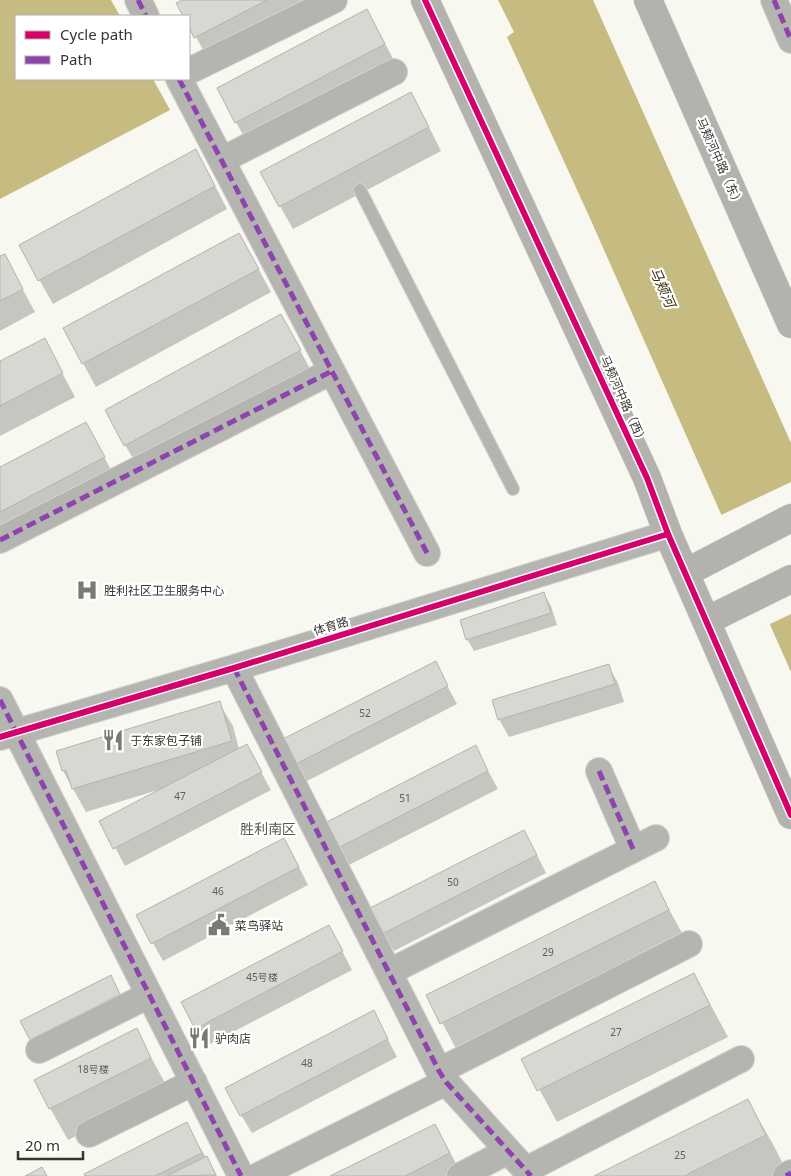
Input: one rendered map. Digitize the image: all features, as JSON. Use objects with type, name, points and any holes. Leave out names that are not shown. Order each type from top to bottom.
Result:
[{"type":"street","points":[[138,0],[146,15]]},
{"type":"street","points":[[190,72],[334,0]]},
{"type":"street","name":"马颊河中路（西）","points":[[426,0],[643,469],[668,534],[691,570],[714,617],[791,815]]},
{"type":"street","name":"马颊河中路（东）","points":[[648,0],[791,324]]},
{"type":"street","points":[[774,0],[791,40]]},
{"type":"street","points":[[222,160],[394,72]]},
{"type":"street","points":[[180,80],[427,553]]},
{"type":"street","points":[[0,540],[332,371]]},
{"type":"street","points":[[691,570],[791,518]]},
{"type":"street","name":"体育路","points":[[8,735],[234,668],[668,534]]},
{"type":"street","points":[[714,617],[791,579]]},
{"type":"street","points":[[234,668],[442,1077],[529,1173],[741,1059]]},
{"type":"street","points":[[0,700],[8,735],[194,1082],[241,1176]]},
{"type":"street","points":[[599,771],[633,849]]},
{"type":"street","points":[[389,972],[656,838]]},
{"type":"street","points":[[258,1176],[689,944]]},
{"type":"street","points":[[39,1050],[148,995]]},
{"type":"street","points":[[89,1134],[194,1082]]},
{"type":"street","points":[[460,1176],[508,1151]]},
{"type":"street","points":[[786,1176],[791,1173]]},
{"type":"lane","points":[[360,190],[513,489]]},
{"type":"water","points":[[0,0],[111,0],[119,15],[15,15],[15,80],[154,80],[170,110],[0,199]]},
{"type":"water","name":"马颊河","points":[[498,0],[593,0],[791,443],[791,672],[589,216],[507,37],[514,32]]},
{"type":"pier","points":[[791,482],[791,614],[768,625],[719,516]]},
{"type":"building","points":[[182,0],[267,0],[194,38],[190,29],[190,15],[182,15],[176,3]]},
{"type":"building","points":[[367,9],[385,44],[235,123],[217,88]]},
{"type":"building","points":[[411,92],[429,127],[279,207],[260,172]]},
{"type":"building","points":[[196,149],[215,186],[38,281],[19,245]]},
{"type":"building","points":[[239,233],[259,269],[82,364],[63,328]]},
{"type":"building","points":[[5,254],[23,289],[0,301],[0,256]]},
{"type":"building","points":[[281,314],[301,350],[124,446],[105,410]]},
{"type":"building","points":[[45,338],[63,373],[0,406],[0,361]]},
{"type":"building","points":[[86,422],[105,457],[0,512],[0,467]]},
{"type":"building","points":[[544,592],[551,613],[466,640],[460,620]]},
{"type":"building","points":[[436,661],[448,686],[294,765],[281,740]]},
{"type":"building","points":[[609,664],[615,684],[498,720],[492,700]]},
{"type":"building","points":[[220,701],[232,741],[72,789],[66,770],[62,771],[56,751]]},
{"type":"building","points":[[247,744],[262,772],[113,849],[99,821]]},
{"type":"building","points":[[476,745],[488,771],[334,850],[321,825]]},
{"type":"building","points":[[524,830],[537,855],[382,934],[370,908]]},
{"type":"building","points":[[284,838],[299,867],[151,944],[136,915]]},
{"type":"building","points":[[655,881],[669,910],[440,1024],[426,995]]},
{"type":"building","points":[[329,925],[343,951],[195,1029],[181,1002]]},
{"type":"building","points":[[694,973],[710,1005],[537,1091],[521,1059]]},
{"type":"building","points":[[111,975],[120,994],[30,1040],[20,1021]]},
{"type":"building","points":[[374,1010],[388,1039],[240,1116],[225,1088]]},
{"type":"building","points":[[137,1028],[151,1058],[49,1109],[34,1080]]},
{"type":"building","points":[[748,1099],[766,1135],[684,1176],[594,1176]]},
{"type":"building","points":[[187,1122],[202,1153],[155,1176],[85,1176],[84,1174]]},
{"type":"building","points":[[435,1124],[450,1153],[405,1176],[330,1176]]},
{"type":"building","points":[[207,1156],[216,1175],[167,1176]]},
{"type":"building","points":[[42,1167],[47,1176],[25,1176]]},
{"type":"marked path","points":[[138,0],[146,15]]},
{"type":"marked path","points":[[774,0],[791,40]]},
{"type":"marked path","points":[[180,80],[427,553]]},
{"type":"marked path","points":[[0,540],[332,371]]},
{"type":"marked path","points":[[234,668],[439,1071],[446,1082],[531,1176]]},
{"type":"marked path","points":[[0,700],[241,1176]]},
{"type":"marked path","points":[[599,771],[633,849]]},
{"type":"marked path","points":[[786,1176],[791,1173]]},
{"type":"cycle path","points":[[425,0],[647,478],[668,534],[791,815]]},
{"type":"cycle path","points":[[0,737],[234,668],[668,534]]},
{"type":"place","name":"胜利社区卫生服务中心","points":[[87,590]]},
{"type":"place","name":"于东家包子铺","points":[[113,740]]},
{"type":"place","name":"菜鸟驿站","points":[[219,925]]},
{"type":"place","name":"驴肉店","points":[[199,1038]]},
{"type":"district","name":"胜利南区","points":[[268,828]]}]
